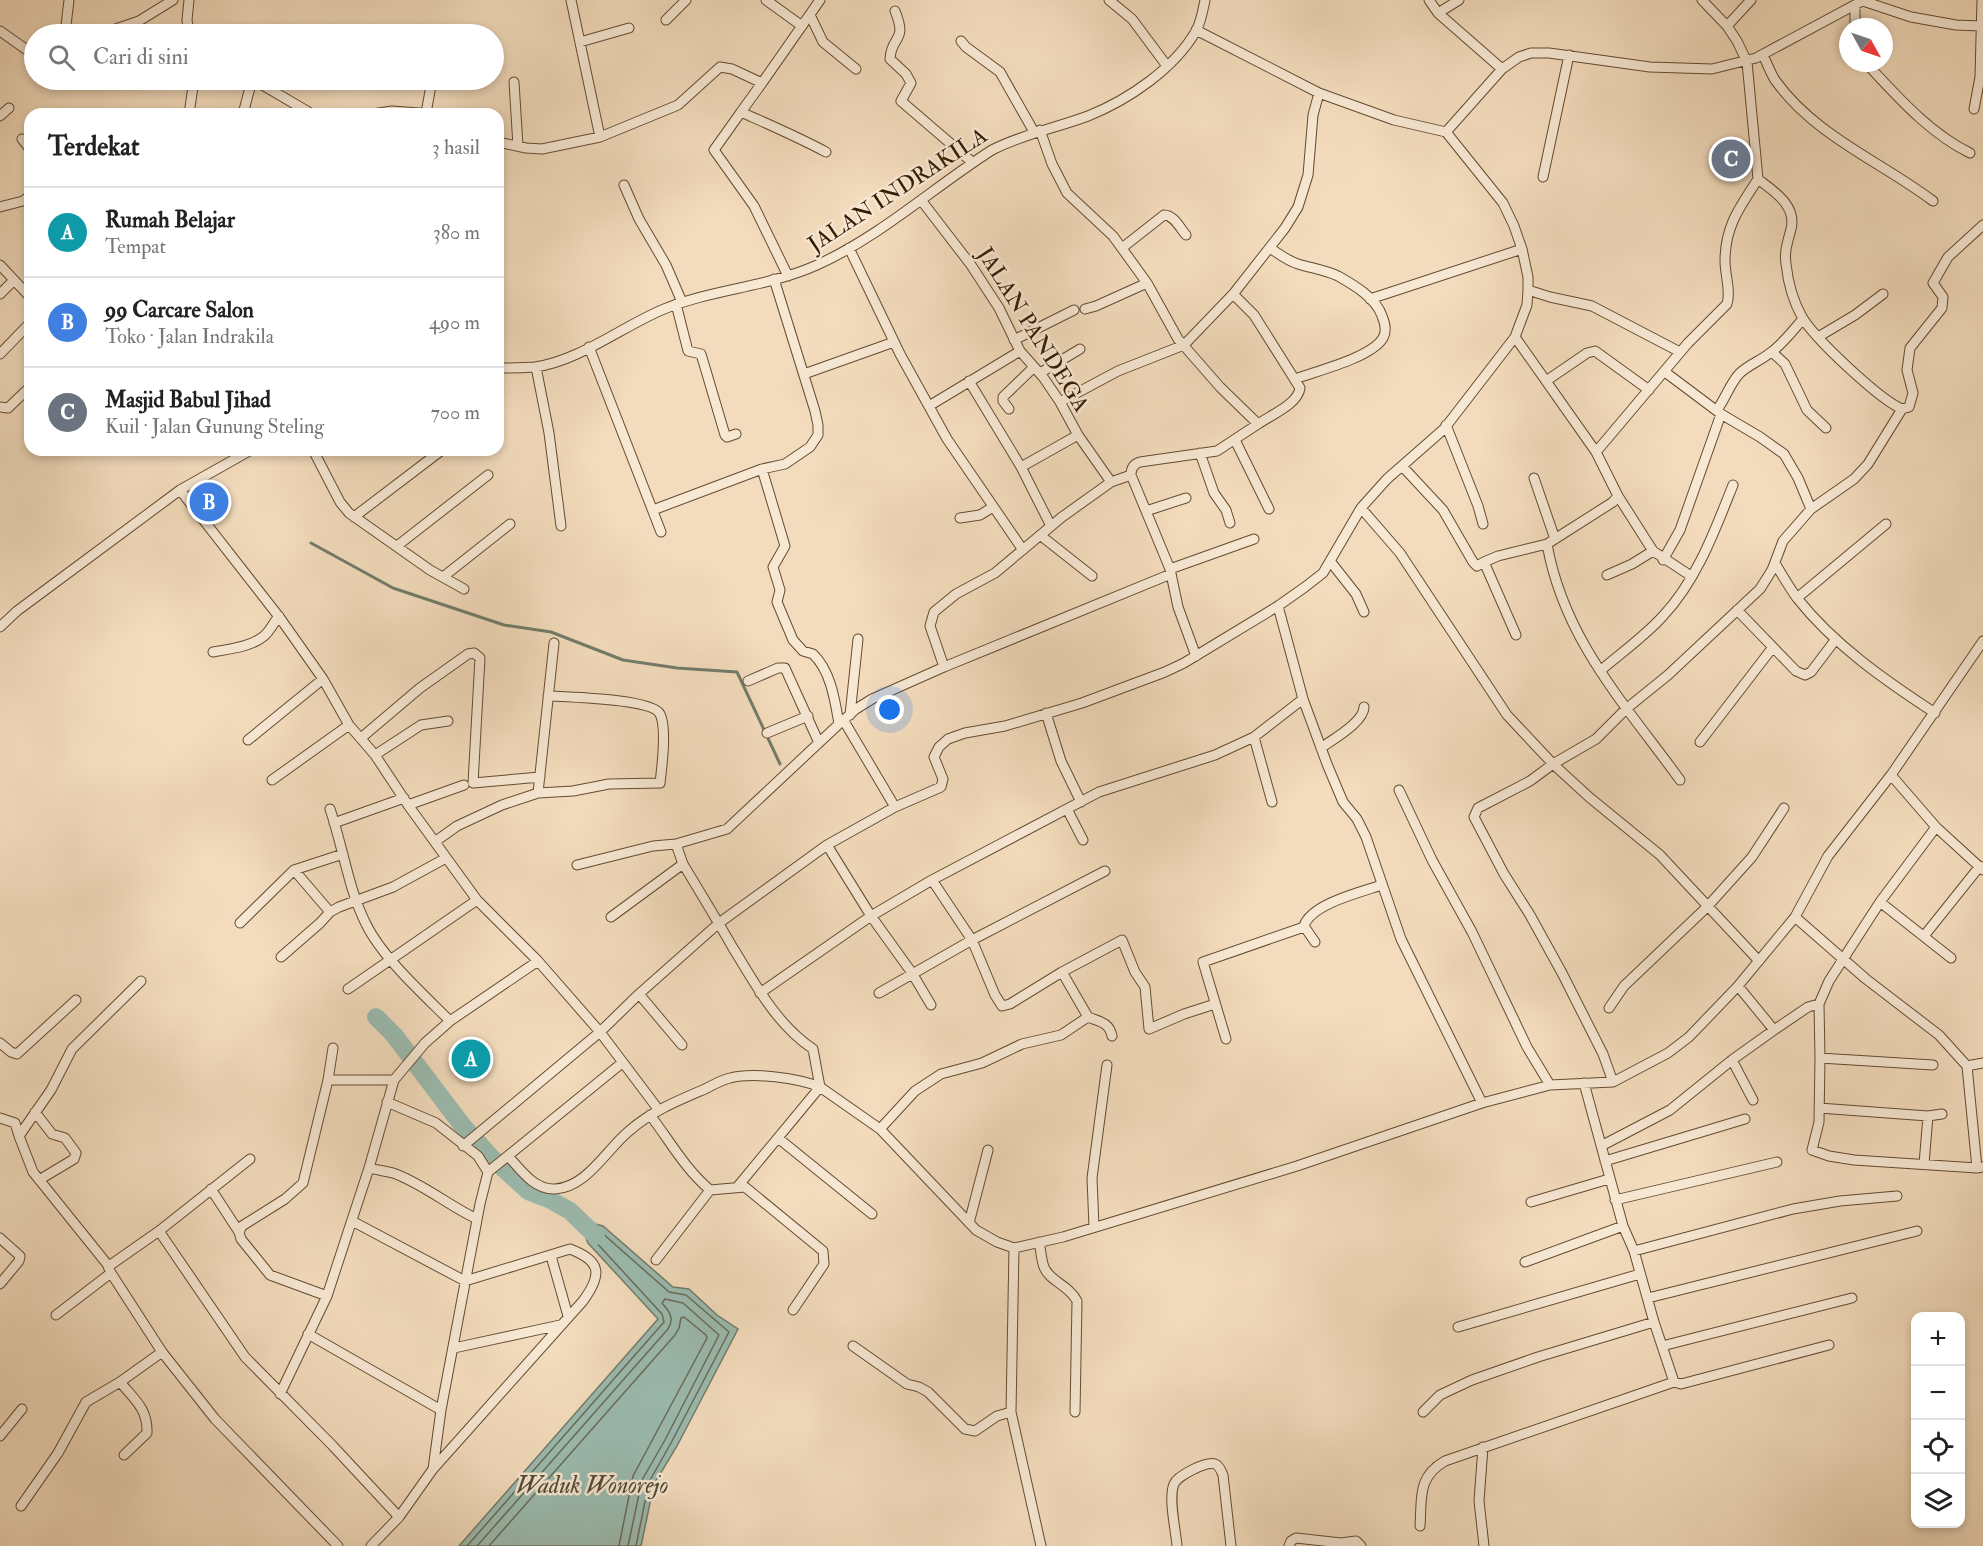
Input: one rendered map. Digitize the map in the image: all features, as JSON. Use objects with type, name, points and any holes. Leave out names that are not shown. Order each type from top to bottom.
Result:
[{"type":"street","points":[[65,24],[69,0]]},
{"type":"street","points":[[130,24],[173,0]]},
{"type":"street","points":[[188,24],[189,0]]},
{"type":"street","points":[[571,0],[600,137]]},
{"type":"street","points":[[666,20],[686,0]]},
{"type":"street","points":[[766,0],[802,26]]},
{"type":"street","points":[[788,276],[754,206],[714,150],[820,0]]},
{"type":"street","points":[[1109,0],[1132,19],[1167,66]]},
{"type":"street","name":"JALAN INDRAKILA","points":[[504,368],[536,367],[589,347],[679,303],[788,276],[819,264],[849,248],[921,200],[972,162],[1010,140],[1088,116],[1150,80],[1167,66],[1196,30],[1205,0]]},
{"type":"street","points":[[1429,0],[1438,13],[1502,69]]},
{"type":"street","points":[[1438,13],[1459,0]]},
{"type":"street","points":[[1596,452],[1680,352],[1727,304],[1725,259],[1727,234],[1735,215],[1758,179],[1747,62],[1727,26],[1702,0]]},
{"type":"street","points":[[1727,26],[1750,0]]},
{"type":"street","points":[[1974,109],[1980,77],[1982,0]]},
{"type":"street","points":[[1446,132],[1502,69],[1519,57],[1532,53],[1676,69],[1712,69],[1747,62],[1763,55],[1861,2],[1911,18],[1956,25],[1981,26]]},
{"type":"street","points":[[1857,18],[1861,2]]},
{"type":"street","points":[[895,11],[901,30],[890,59],[910,78],[912,83],[901,101],[972,162]]},
{"type":"street","points":[[810,15],[823,42],[856,69]]},
{"type":"street","points":[[580,42],[629,28]]},
{"type":"street","points":[[464,1146],[600,1032],[719,923],[827,845],[895,807],[941,787],[943,779],[934,757],[946,740],[965,733],[1005,726],[1082,703],[1166,672],[1278,606],[1323,573],[1361,508],[1387,479],[1446,425],[1515,337],[1527,305],[1528,277],[1522,249],[1503,203],[1446,132],[1394,120],[1319,93],[1196,30]]},
{"type":"street","points":[[0,31],[24,48]]},
{"type":"street","points":[[961,40],[966,47],[1000,72],[1037,131],[1067,193],[1113,236],[1147,283],[1178,339],[1220,387],[1258,424]]},
{"type":"street","points":[[1763,55],[1774,78],[1786,93],[1823,128],[1933,201]]},
{"type":"street","points":[[1543,177],[1569,56]]},
{"type":"street","points":[[504,143],[554,148],[600,137],[678,105],[720,67],[732,69],[762,83]]},
{"type":"street","points":[[1874,72],[1934,130],[1950,143],[1970,153]]},
{"type":"street","points":[[514,82],[518,146]]},
{"type":"street","points":[[190,108],[193,90]]},
{"type":"street","points":[[245,108],[250,90]]},
{"type":"street","points":[[270,90],[302,108]]},
{"type":"street","points":[[429,108],[431,90]]},
{"type":"street","points":[[1060,402],[1118,371],[1184,345],[1233,294],[1270,248],[1298,207],[1305,190],[1313,115],[1319,93]]},
{"type":"street","points":[[0,116],[9,108]]},
{"type":"street","points":[[741,112],[789,132],[826,152]]},
{"type":"street","points":[[1758,179],[1780,196],[1791,213],[1793,221],[1786,246],[1785,263],[1795,303],[1803,319],[1857,375],[1902,410]]},
{"type":"street","points":[[624,185],[639,219],[666,265],[679,303],[688,351],[700,354],[724,435],[727,437],[736,434]]},
{"type":"street","points":[[0,207],[24,200]]},
{"type":"street","name":"JALAN PANDEGA","points":[[921,200],[971,265],[999,308],[1020,351],[1060,402],[1077,435],[1111,482]]},
{"type":"street","points":[[1122,248],[1164,216],[1169,215],[1173,218],[1186,235]]},
{"type":"street","points":[[1613,1082],[1602,1054],[1562,973],[1474,817],[1478,808],[1530,781],[1553,764],[1596,739],[1626,709],[1668,675],[1765,583],[1783,541],[1811,508],[1854,479],[1868,464],[1902,410],[1909,406],[1912,399],[1912,387],[1907,370],[1910,348],[1942,308],[1943,297],[1933,283],[1948,257],[1983,225]]},
{"type":"street","points":[[849,248],[894,342],[946,439],[1023,550]]},
{"type":"street","points":[[1270,248],[1296,264],[1326,271],[1339,277],[1370,299],[1379,309],[1385,326],[1384,337],[1364,354],[1295,379]]},
{"type":"street","points":[[1370,299],[1522,249]]},
{"type":"street","points":[[0,265],[24,291]]},
{"type":"street","points":[[653,510],[762,469],[785,464],[810,447],[818,435],[815,411],[774,279]]},
{"type":"street","points":[[0,294],[14,280]]},
{"type":"street","points":[[1085,309],[1147,283]]},
{"type":"street","points":[[1528,290],[1592,306],[1680,352]]},
{"type":"street","points":[[1196,656],[1178,607],[1170,571],[1131,475],[1134,465],[1140,462],[1217,452],[1298,396],[1300,388],[1295,379],[1254,315],[1233,294]]},
{"type":"street","points":[[1818,337],[1855,315],[1883,294]]},
{"type":"street","points":[[1014,340],[1074,310]]},
{"type":"street","points":[[1663,560],[1680,530],[1719,412],[1734,380],[1740,373],[1772,352],[1803,319]]},
{"type":"street","points":[[0,354],[24,329]]},
{"type":"street","points":[[1515,337],[1596,452],[1618,496],[1653,551],[1663,560],[1691,576]]},
{"type":"street","points":[[804,374],[894,342]]},
{"type":"street","points":[[589,347],[661,532]]},
{"type":"street","points":[[1009,409],[1003,397],[1037,370],[1080,349]]},
{"type":"street","points":[[929,406],[1020,351]]},
{"type":"street","points":[[1546,381],[1587,353],[1595,351],[1649,390]]},
{"type":"street","points":[[1772,352],[1785,364],[1807,410],[1826,428]]},
{"type":"street","points":[[536,367],[549,433],[561,526]]},
{"type":"street","points":[[1665,372],[1719,412],[1784,454],[1811,508]]},
{"type":"street","points":[[969,381],[1021,467],[1051,526]]},
{"type":"street","points":[[0,407],[8,408],[24,393]]},
{"type":"street","points":[[1446,425],[1475,497],[1483,524]]},
{"type":"street","points":[[1021,467],[1077,435]]},
{"type":"street","points":[[1235,440],[1269,509]]},
{"type":"street","points":[[1200,453],[1214,493],[1226,510],[1230,523]]},
{"type":"street","points":[[0,627],[17,611],[229,456]]},
{"type":"street","points":[[316,456],[340,502],[354,517],[443,578],[464,589]]},
{"type":"street","points":[[354,517],[434,456]]},
{"type":"street","points":[[1402,466],[1443,510],[1469,557],[1477,566],[1498,556],[1552,542],[1613,502],[1618,496]]},
{"type":"street","points":[[762,469],[784,546],[773,567],[780,590],[777,602],[798,648],[813,654],[821,664],[844,720],[895,807]]},
{"type":"street","points":[[397,546],[488,475]]},
{"type":"street","points":[[944,667],[930,626],[934,612],[956,594],[995,573],[1051,526],[1111,482],[1131,475]]},
{"type":"street","points":[[1534,478],[1552,542],[1552,571],[1564,605],[1583,646],[1626,709],[1680,780]]},
{"type":"street","points":[[1600,671],[1664,616],[1711,542],[1733,485]]},
{"type":"street","points":[[180,490],[279,616],[323,679],[349,725],[375,755],[477,900],[538,961],[600,1032],[658,1109]]},
{"type":"street","points":[[1146,511],[1186,498]]},
{"type":"street","points":[[960,518],[980,515],[993,507]]},
{"type":"street","points":[[1361,508],[1400,553],[1507,715],[1553,764],[1589,797],[1660,855],[1759,961]]},
{"type":"street","points":[[443,578],[510,524]]},
{"type":"street","points":[[1797,598],[1887,524]]},
{"type":"street","points":[[1040,535],[1092,576]]},
{"type":"street","points":[[577,865],[653,846],[676,844],[727,829],[844,720],[872,699],[1170,571],[1254,539]]},
{"type":"street","points":[[1607,575],[1632,564],[1653,551]]},
{"type":"street","points":[[1330,561],[1356,594],[1364,612]]},
{"type":"street","points":[[1484,562],[1516,635]]},
{"type":"street","points":[[1775,563],[1797,598],[1836,639],[1886,681],[1935,713]]},
{"type":"street","points":[[1278,606],[1303,699],[1343,802],[1357,819],[1366,837],[1401,939],[1482,1103]]},
{"type":"street","points":[[1737,610],[1796,671],[1805,675],[1811,672],[1836,639]]},
{"type":"street","points":[[213,652],[259,639],[265,635],[279,616]]},
{"type":"street","points":[[844,720],[858,639]]},
{"type":"street","points":[[506,1157],[533,1182],[552,1189],[567,1186],[579,1181],[628,1131],[658,1109],[730,1077],[763,1076],[811,1083],[880,1129],[969,1224],[997,1242],[1014,1248],[1094,1227],[1297,1166],[1482,1103],[1550,1085],[1613,1082],[1668,1053],[1689,1037],[1759,961],[1795,917],[1828,856],[1891,775],[1983,641]]},
{"type":"street","points":[[538,793],[554,643]]},
{"type":"street","points":[[1700,742],[1773,647]]},
{"type":"street","points":[[361,738],[420,688],[468,654],[474,653],[480,658],[473,783],[540,777]]},
{"type":"street","points":[[748,681],[778,668],[785,668],[819,743]]},
{"type":"street","points":[[248,740],[323,679]]},
{"type":"street","points":[[436,841],[457,826],[502,805],[538,793],[573,791],[609,784],[660,783],[664,744],[661,716],[657,710],[650,706],[628,702],[548,696]]},
{"type":"street","points":[[760,993],[871,916],[932,880],[1098,792],[1215,755],[1254,737],[1275,723],[1303,699]]},
{"type":"street","points":[[1321,748],[1359,720],[1364,707]]},
{"type":"street","points":[[1046,713],[1061,761],[1081,802]]},
{"type":"street","points":[[767,733],[808,716]]},
{"type":"street","points":[[375,755],[421,725],[448,722]]},
{"type":"street","points":[[272,780],[349,725]]},
{"type":"street","points":[[1254,737],[1272,802]]},
{"type":"street","points":[[1891,775],[1936,827],[1981,868],[1924,936]]},
{"type":"street","points":[[334,823],[464,785]]},
{"type":"street","points":[[1399,790],[1432,860],[1472,932],[1527,1047],[1550,1085]]},
{"type":"street","points":[[1609,1008],[1624,986],[1707,907],[1752,857],[1784,808]]},
{"type":"street","points":[[330,809],[356,901],[367,926],[392,961],[450,1021]]},
{"type":"street","points":[[1067,809],[1083,840]]},
{"type":"street","points":[[1795,917],[1843,959],[1866,979],[1939,1035],[1967,1066],[1980,1168],[1854,1160],[1829,1156],[1812,1150],[1819,1122],[1819,1004],[1829,981],[1843,959],[1880,902],[1936,827]]},
{"type":"street","points":[[676,844],[683,864],[760,993],[780,1021],[797,1038],[813,1049],[820,1087],[738,1186]]},
{"type":"street","points":[[827,845],[871,916],[912,973],[931,1005]]},
{"type":"street","points":[[240,922],[294,870],[344,854]]},
{"type":"street","points":[[280,957],[320,924],[330,912],[393,887],[446,858]]},
{"type":"street","points":[[611,917],[683,864]]},
{"type":"street","points":[[294,870],[330,912]]},
{"type":"street","points":[[879,993],[972,940],[1105,871]]},
{"type":"street","points":[[932,880],[972,940],[994,995],[1002,1006],[1010,1004],[1062,972],[1122,940],[1145,987],[1149,1029],[1215,1004]]},
{"type":"street","points":[[1304,927],[1307,918],[1313,912],[1382,885]]},
{"type":"street","points":[[348,989],[392,961],[477,900]]},
{"type":"street","points":[[1880,902],[1951,958]]},
{"type":"street","points":[[1304,927],[1316,942]]},
{"type":"street","points":[[1226,1039],[1203,962],[1304,927]]},
{"type":"street","points":[[280,1394],[327,1296],[369,1168],[394,1080],[425,1043],[450,1021],[538,961]]},
{"type":"street","points":[[1062,972],[1088,1017],[1107,1024],[1112,1036]]},
{"type":"street","points":[[19,1136],[51,1090],[72,1049],[141,981]]},
{"type":"street","points":[[1738,986],[1774,1030]]},
{"type":"street","points":[[639,994],[682,1045]]},
{"type":"street","points":[[0,1043],[17,1054],[76,1000]]},
{"type":"street","points":[[1601,1146],[1670,1110],[1732,1060],[1774,1030],[1808,1007],[1819,1004]]},
{"type":"street","points":[[880,1129],[915,1091],[941,1074],[982,1063],[1022,1044],[1061,1035],[1088,1017]]},
{"type":"street","points":[[239,1232],[242,1226],[285,1199],[303,1183],[328,1080],[333,1048]]},
{"type":"street","points":[[1820,1058],[1933,1065]]},
{"type":"street","points":[[1732,1060],[1752,1101]]},
{"type":"street","points":[[433,1469],[441,1410],[465,1281],[489,1171],[622,1063]]},
{"type":"street","points":[[1967,1066],[1983,1063]]},
{"type":"street","points":[[1094,1227],[1092,1178],[1107,1065]]},
{"type":"street","points":[[328,1080],[394,1080]]},
{"type":"street","points":[[1584,1083],[1615,1200],[1634,1251],[1654,1323],[1674,1382]]},
{"type":"street","points":[[387,1102],[428,1118],[482,1160],[489,1171]]},
{"type":"street","points":[[1819,1108],[1928,1116],[1942,1114]]},
{"type":"street","points":[[35,1112],[52,1134],[65,1138],[76,1153],[74,1159],[39,1180]]},
{"type":"street","points":[[650,1115],[687,1168],[710,1190]]},
{"type":"street","points":[[1924,1164],[1928,1116]]},
{"type":"street","points":[[0,1118],[15,1122],[33,1172],[110,1269],[162,1352],[214,1419],[338,1546]]},
{"type":"street","points":[[1605,1161],[1745,1119]]},
{"type":"street","points":[[778,1138],[872,1214]]},
{"type":"street","points":[[969,1224],[988,1150]]},
{"type":"street","points":[[56,1316],[110,1269],[250,1159]]},
{"type":"street","points":[[1615,1200],[1777,1162]]},
{"type":"street","points":[[369,1168],[393,1173],[410,1181],[477,1219]]},
{"type":"street","points":[[1532,1202],[1610,1179]]},
{"type":"street","points":[[656,1260],[710,1190],[738,1186],[748,1188],[823,1251],[825,1264],[794,1310]]},
{"type":"street","points":[[211,1189],[239,1232],[241,1239],[270,1275],[327,1296]]},
{"type":"street","points":[[1634,1251],[1793,1209],[1840,1201],[1897,1196]]},
{"type":"street","points":[[352,1221],[465,1281],[570,1249],[584,1254],[595,1264],[597,1276],[594,1286],[433,1469],[399,1517],[371,1546]]},
{"type":"street","points":[[1525,1262],[1623,1226]]},
{"type":"street","points":[[159,1231],[245,1357],[399,1517]]},
{"type":"street","points":[[1648,1298],[1917,1231]]},
{"type":"street","points":[[0,1238],[20,1256],[19,1261],[0,1284]]},
{"type":"street","points":[[1039,1242],[1044,1268],[1050,1276],[1073,1292],[1077,1301],[1075,1412]]},
{"type":"street","points":[[1014,1248],[1011,1412],[1041,1546]]},
{"type":"street","points":[[551,1256],[568,1316]]},
{"type":"street","points":[[1458,1328],[1640,1274]]},
{"type":"street","points":[[1662,1346],[1852,1298]]},
{"type":"street","points":[[1423,1412],[1440,1395],[1472,1380],[1538,1357],[1654,1323]]},
{"type":"street","points":[[454,1348],[560,1325]]},
{"type":"street","points":[[308,1334],[441,1410]]},
{"type":"street","points":[[1420,1526],[1425,1477],[1445,1461],[1674,1382],[1681,1384],[1829,1345]]},
{"type":"street","points":[[853,1346],[907,1384],[928,1392],[965,1429],[975,1431],[997,1416],[1011,1412]]},
{"type":"street","points":[[21,1506],[58,1453],[86,1402],[120,1382],[162,1352]]},
{"type":"street","points":[[120,1382],[143,1410],[148,1422],[147,1433],[124,1455]]},
{"type":"street","points":[[0,1436],[22,1409]]},
{"type":"street","points":[[1483,1447],[1479,1501],[1484,1546]]},
{"type":"street","points":[[1177,1546],[1172,1492],[1174,1483],[1178,1477],[1207,1464],[1214,1464],[1219,1467],[1222,1475],[1231,1546]]},
{"type":"street","points":[[1289,1546],[1296,1538],[1341,1544],[1356,1541],[1361,1546]]},
{"type":"water","name":"Waduk Wonorejo","points":[[579,1220],[603,1226],[673,1287],[689,1289],[717,1315],[738,1329],[677,1446],[654,1484],[641,1546],[459,1546],[658,1319],[588,1243]]},
{"type":"waterway","points":[[311,543],[393,588],[504,625],[551,632],[623,660],[677,668],[737,672],[780,764]]},
{"type":"waterway","points":[[376,1017],[394,1035],[462,1125],[490,1156],[528,1191],[549,1199],[570,1211],[596,1236]]},
{"type":"place","name":"Masjid Babul Jihad","points":[[1731,159]]},
{"type":"place","name":"99 Carcare Salon","points":[[209,502]]},
{"type":"place","name":"Rumah Belajar","points":[[471,1059]]}]
